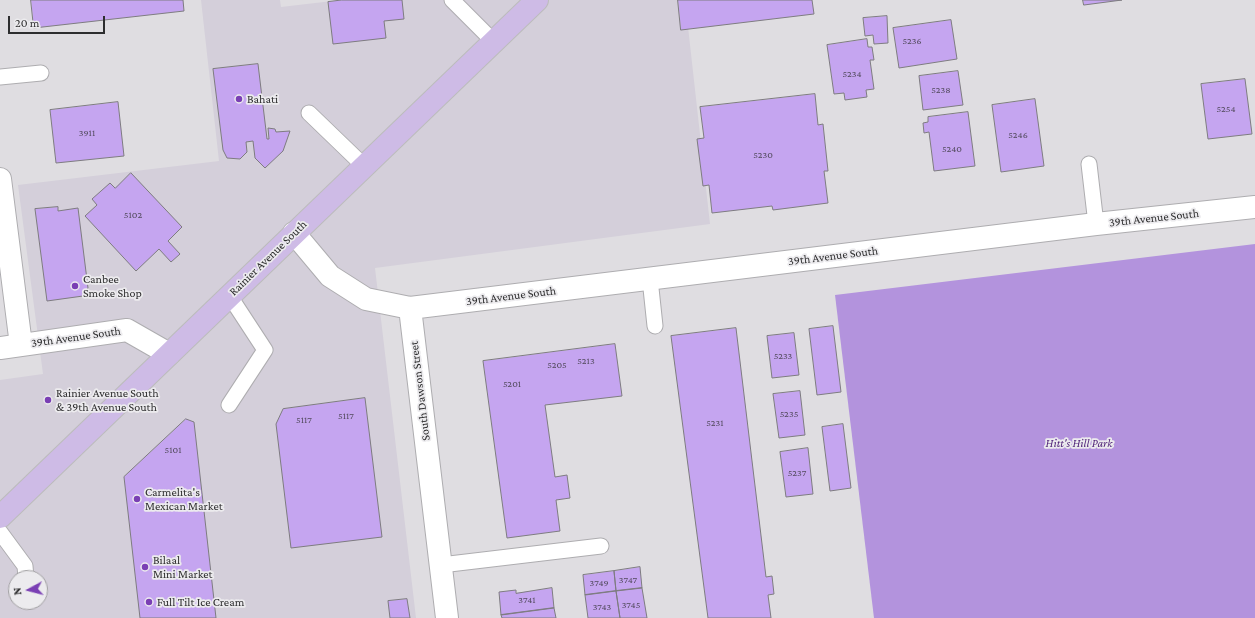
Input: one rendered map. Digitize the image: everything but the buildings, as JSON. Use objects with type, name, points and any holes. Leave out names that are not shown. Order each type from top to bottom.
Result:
[{"type":"main road","name":"Rainier Avenue South","points":[[0,517],[229,295],[365,167],[538,0]]},
{"type":"street","points":[[0,179],[21,345]]},
{"type":"street","name":"39th Avenue South","points":[[410,308],[1096,224],[1255,207]]},
{"type":"street","points":[[294,233],[330,276],[366,298],[410,308]]},
{"type":"street","name":"South Dawson Street","points":[[410,308],[447,618]]},
{"type":"street","name":"39th Avenue South","points":[[0,348],[127,330],[169,354]]},
{"type":"lane","points":[[452,0],[494,42]]},
{"type":"lane","points":[[0,78],[41,73]]},
{"type":"lane","points":[[309,113],[365,167]]},
{"type":"lane","points":[[1090,164],[1096,224]]},
{"type":"lane","points":[[650,279],[655,326]]},
{"type":"lane","points":[[229,295],[265,350],[229,405]]},
{"type":"lane","points":[[0,532],[25,566],[25,570]]},
{"type":"lane","points":[[441,565],[601,546]]},
{"type":"shaded area","points":[[201,0],[280,0],[281,7],[341,0],[685,0],[710,224],[375,268],[416,618],[0,618],[0,380],[43,374],[18,185],[219,161]]},
{"type":"green space","name":"Hitt's Hill Park","points":[[1255,244],[1255,618],[874,618],[835,295]]},
{"type":"place","name":"Bahati","points":[[239,99]]},
{"type":"place","name":"Canbee Smoke Shop","points":[[75,286]]},
{"type":"place","name":"Rainier Avenue South & 39th Avenue South","points":[[48,400]]},
{"type":"place","name":"Carmelita's Mexican Market","points":[[137,499]]},
{"type":"place","name":"Bilaal Mini Market","points":[[145,567]]},
{"type":"place","name":"Full Tilt Ice Cream","points":[[149,602]]}]
